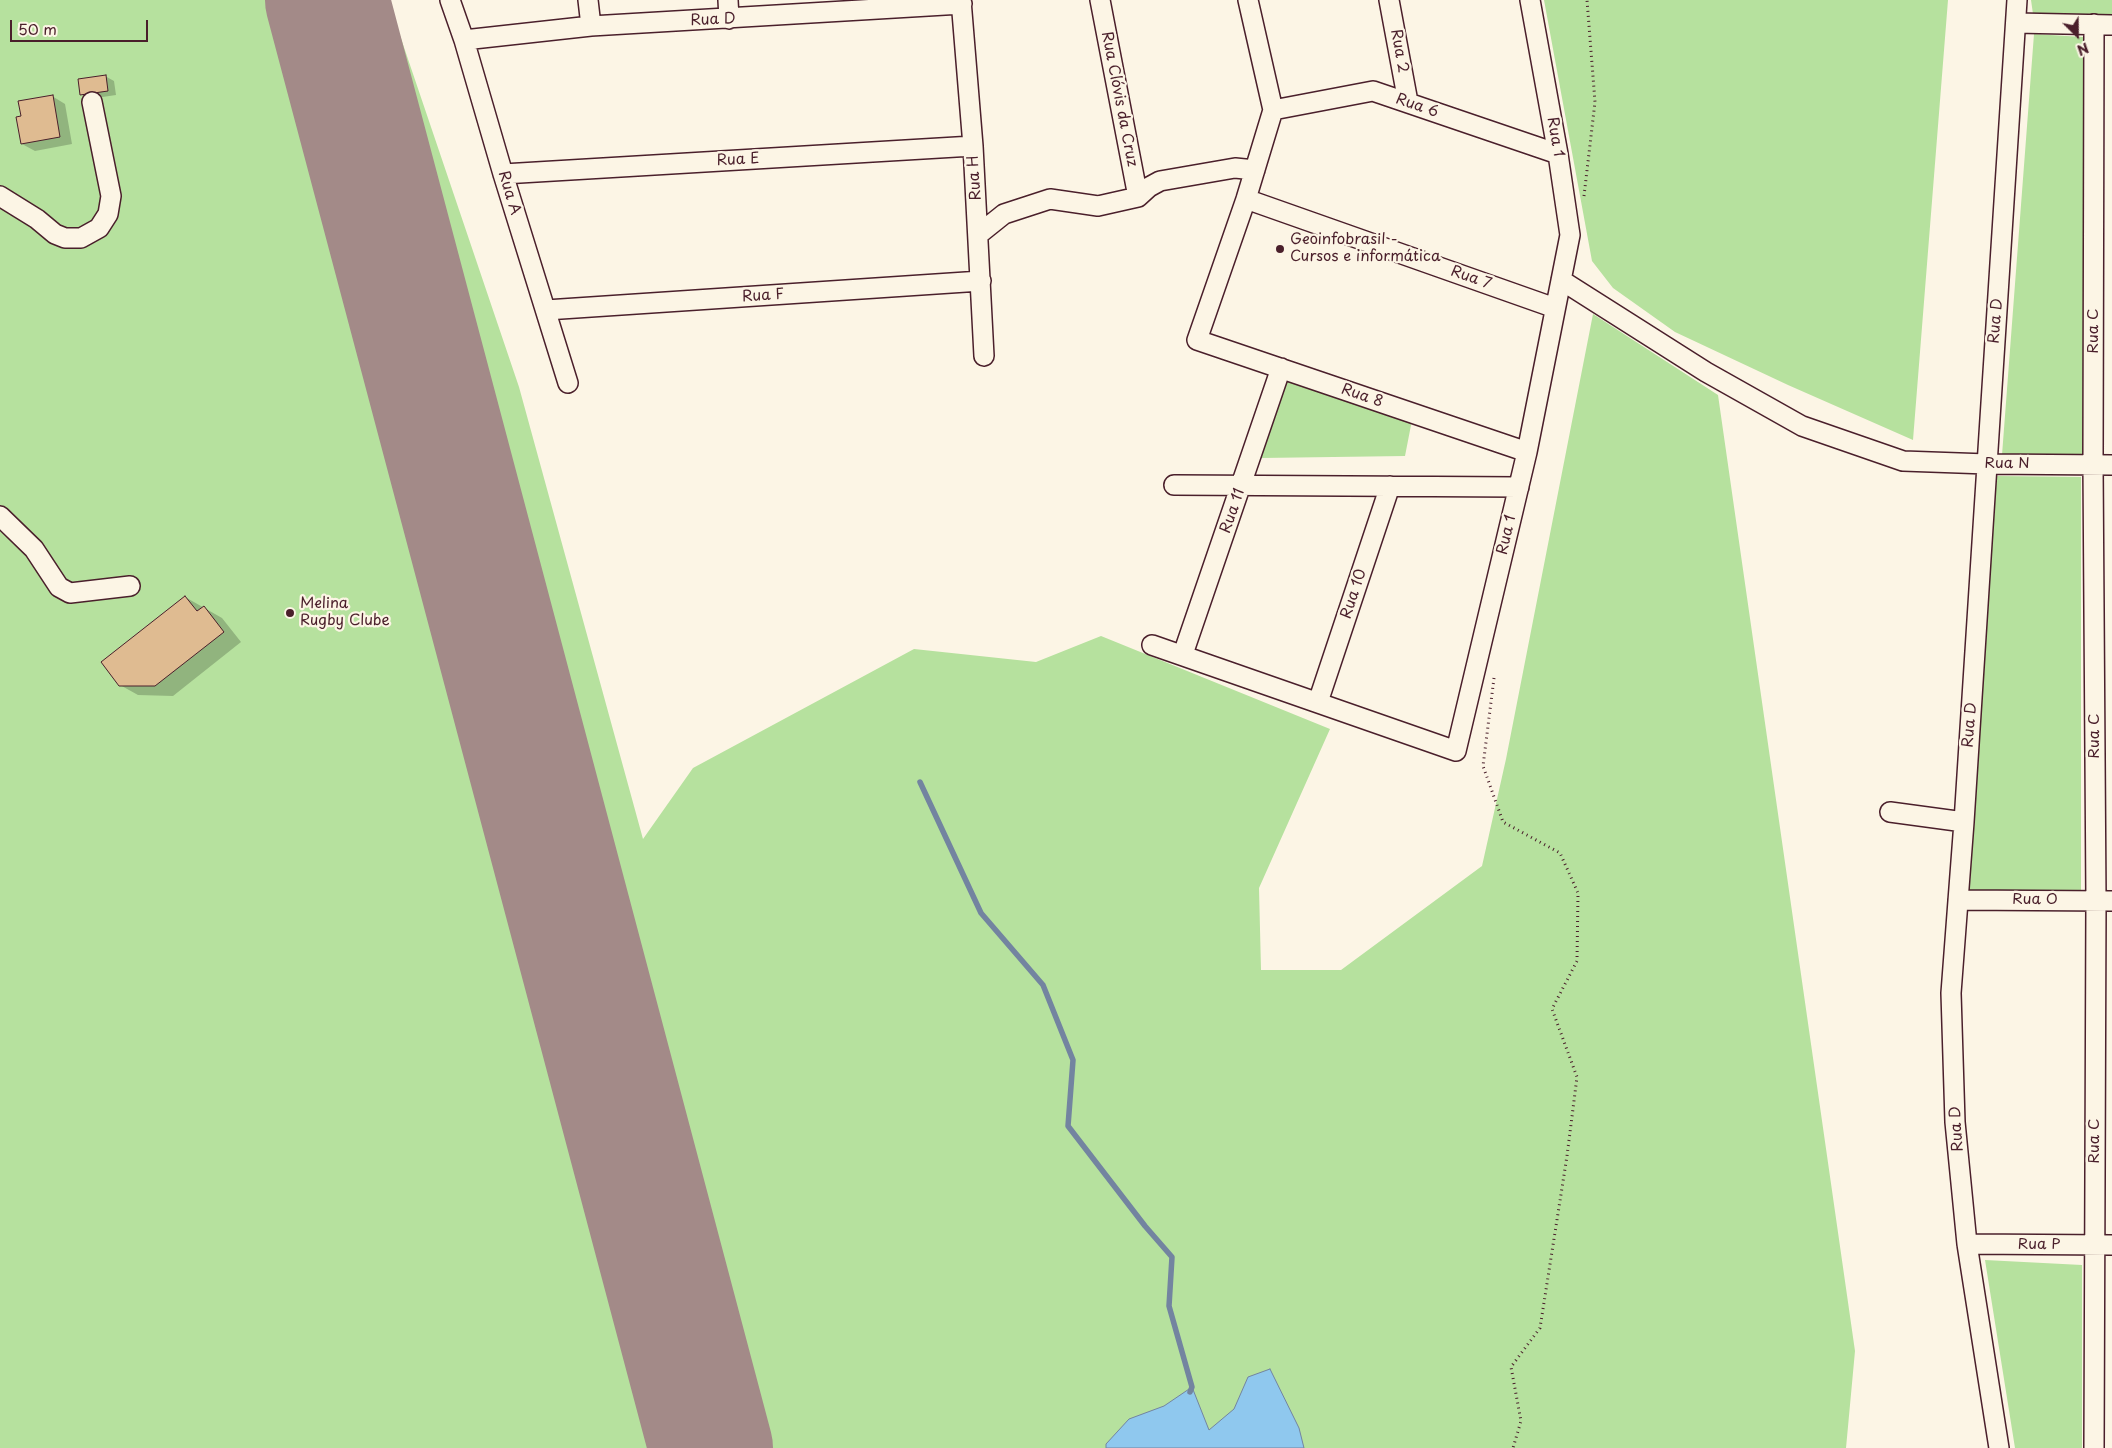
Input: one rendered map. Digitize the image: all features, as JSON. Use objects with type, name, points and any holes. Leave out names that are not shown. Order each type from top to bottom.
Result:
[{"type":"street","points":[[588,0],[591,26]]},
{"type":"street","points":[[728,0],[729,19]]},
{"type":"street","name":"Rua Clóvis da Cruz","points":[[1100,0],[1138,198]]},
{"type":"street","points":[[1246,199],[1273,110],[1248,0]]},
{"type":"street","name":"Rua 2","points":[[1390,0],[1408,102]]},
{"type":"street","name":"Rua 1","points":[[1152,644],[1456,751],[1527,452],[1570,235],[1558,154],[1530,0]]},
{"type":"street","name":"Rua D","points":[[1999,1448],[1967,1244],[1955,1122],[1951,993],[1964,822],[2016,0]]},
{"type":"street","name":"Rua A","points":[[451,1],[568,382]]},
{"type":"street","name":"Rua D","points":[[464,40],[591,26],[729,19],[961,2]]},
{"type":"street","name":"Rua H","points":[[961,2],[974,146],[984,356]]},
{"type":"street","points":[[2016,23],[2103,24]]},
{"type":"street","name":"Rua C","points":[[2094,1448],[2104,1245],[2103,24]]},
{"type":"street","name":"Rua 6","points":[[1273,110],[1373,91],[1558,154]]},
{"type":"street","points":[[0,196],[37,219],[55,234],[65,238],[81,238],[99,228],[108,214],[111,196],[92,102]]},
{"type":"street","name":"Rua E","points":[[503,174],[974,146]]},
{"type":"street","points":[[979,234],[1004,214],[1050,199],[1098,206],[1138,198],[1149,187],[1160,181],[1235,168],[1255,170]]},
{"type":"street","name":"Rua 7","points":[[1246,199],[1555,308]]},
{"type":"street","name":"Rua 8","points":[[1246,199],[1197,340],[1527,452]]},
{"type":"street","name":"Rua N","points":[[1561,280],[1574,286],[1706,372],[1802,426],[1903,461],[2103,465]]},
{"type":"street","name":"Rua F","points":[[546,310],[981,281]]},
{"type":"street","name":"Rua 11","points":[[1183,654],[1281,368]]},
{"type":"street","points":[[1174,484],[1519,487]]},
{"type":"street","name":"Rua 10","points":[[1318,702],[1390,486]]},
{"type":"street","points":[[0,516],[34,549],[59,587],[70,593],[130,586]]},
{"type":"street","points":[[1890,812],[1964,822]]},
{"type":"street","name":"Rua O","points":[[1958,900],[2104,901]]},
{"type":"street","name":"Rua P","points":[[1967,1244],[2104,1245]]},
{"type":"path","points":[[1584,199],[1595,102],[1588,0]]},
{"type":"path","points":[[1494,671],[1484,766],[1503,822],[1560,852],[1578,893],[1577,961],[1552,1009],[1577,1077],[1567,1156],[1540,1328],[1511,1367],[1522,1421],[1514,1448]]},
{"type":"green space","points":[[0,0],[388,0],[519,387],[643,839],[693,768],[914,649],[1036,662],[1101,636],[1330,729],[1259,888],[1261,970],[1341,970],[1482,866],[1506,759],[1593,314],[1718,395],[1855,1351],[1846,1448],[0,1448]]},
{"type":"green space","points":[[1544,0],[1948,0],[1913,440],[1788,385],[1675,332],[1613,288],[1592,261]]},
{"type":"green space","points":[[2031,0],[2112,0],[2112,14],[2033,14]]},
{"type":"green space","points":[[2034,34],[2083,37],[2084,457],[2002,455]]},
{"type":"green space","points":[[1286,377],[1412,420],[1405,456],[1261,458]]},
{"type":"green space","points":[[1996,476],[2081,477],[2081,894],[1969,898]]},
{"type":"green space","points":[[1985,1260],[2082,1265],[2082,1448],[2015,1448]]},
{"type":"water","points":[[1270,1369],[1299,1428],[1304,1448],[1106,1448],[1106,1444],[1129,1419],[1164,1406],[1192,1387],[1209,1430],[1234,1409],[1248,1377]]},
{"type":"building","points":[[106,75],[108,91],[80,95],[78,79]]},
{"type":"building","points":[[53,95],[60,137],[21,144],[16,117],[21,116],[18,101]]},
{"type":"building","points":[[185,596],[197,611],[204,606],[224,632],[155,686],[119,686],[101,662]]},
{"type":"waterway","points":[[920,782],[981,913],[1043,985],[1073,1060],[1068,1126],[1145,1226],[1172,1257],[1169,1306],[1192,1387],[1190,1392]]},
{"type":"runway","points":[[327,0],[711,1448]]},
{"type":"place","name":"Geoinfobrasil - Cursos e informática","points":[[1280,249]]},
{"type":"place","name":"Melina Rugby Clube","points":[[290,613]]}]
